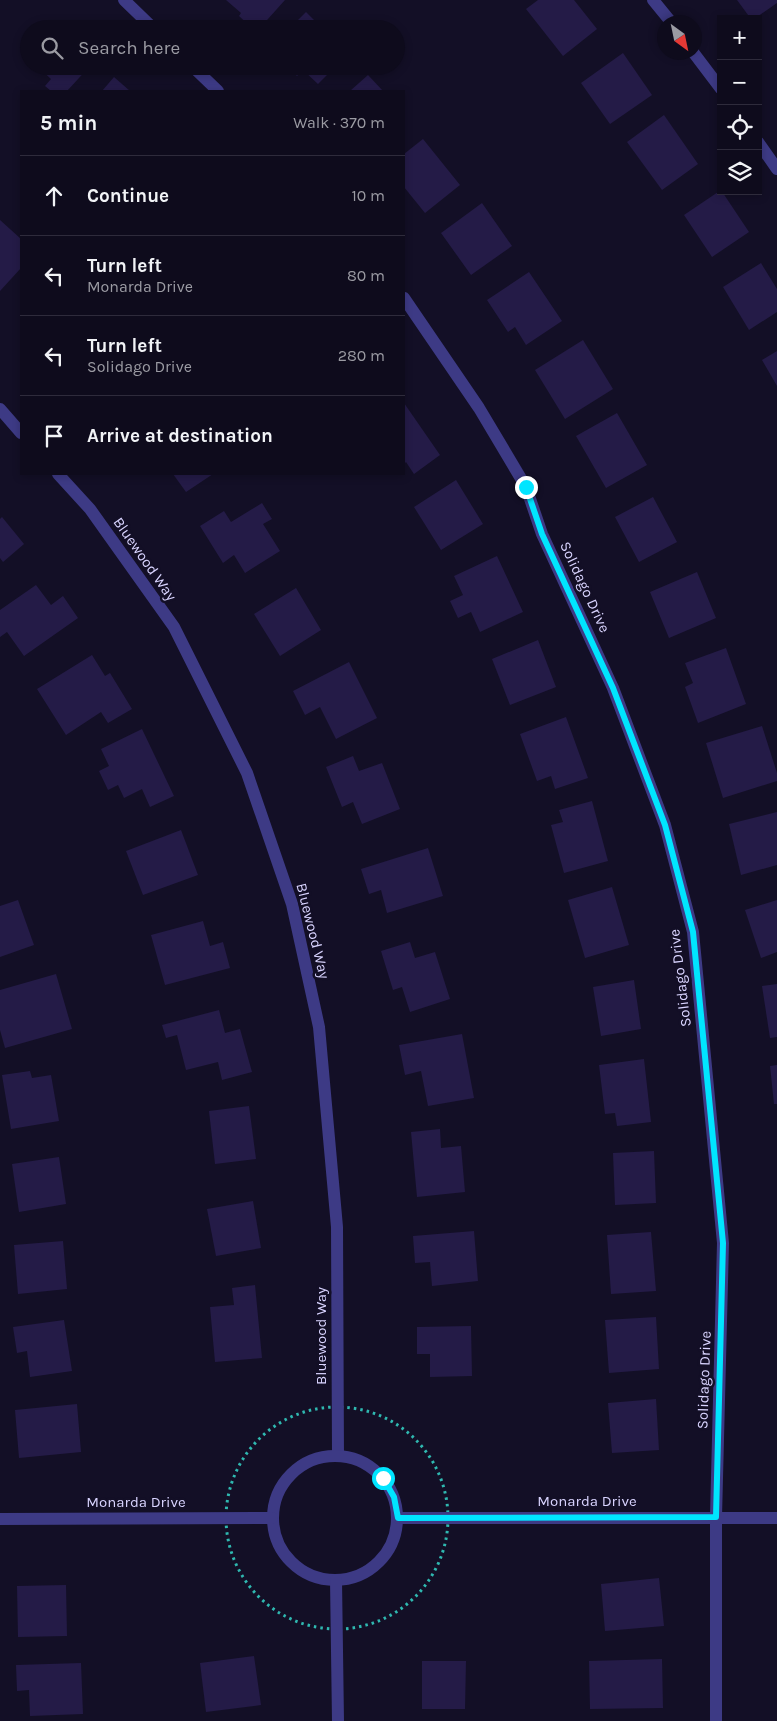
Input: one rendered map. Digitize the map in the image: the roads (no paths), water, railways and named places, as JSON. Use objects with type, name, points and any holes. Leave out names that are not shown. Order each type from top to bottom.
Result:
[{"type":"street","points":[[124,0],[145,20]]},
{"type":"street","points":[[653,0],[665,15]]},
{"type":"street","points":[[699,60],[717,84]]},
{"type":"street","points":[[201,75],[217,90]]},
{"type":"street","points":[[762,147],[777,168]]},
{"type":"street","name":"Solidago Drive","points":[[405,299],[479,408],[526,487],[542,534],[613,688],[665,825],[693,932],[723,1243],[716,1517],[716,1721]]},
{"type":"street","points":[[0,409],[20,432]]},
{"type":"street","name":"Bluewood Way","points":[[59,475],[90,509],[174,627],[247,773],[292,904],[320,1037],[336,1227],[338,1456]]},
{"type":"street","points":[[322,1456],[338,1456],[346,1456],[366,1464],[383,1478],[394,1497],[398,1518],[394,1538],[383,1558],[366,1572],[346,1580],[324,1580],[303,1572],[286,1558],[276,1539],[272,1518],[275,1498],[286,1479],[302,1464],[322,1456]]},
{"type":"street","name":"Monarda Drive","points":[[0,1519],[272,1518]]},
{"type":"street","name":"Monarda Drive","points":[[398,1518],[777,1518]]},
{"type":"street","points":[[336,1580],[338,1721]]}]
